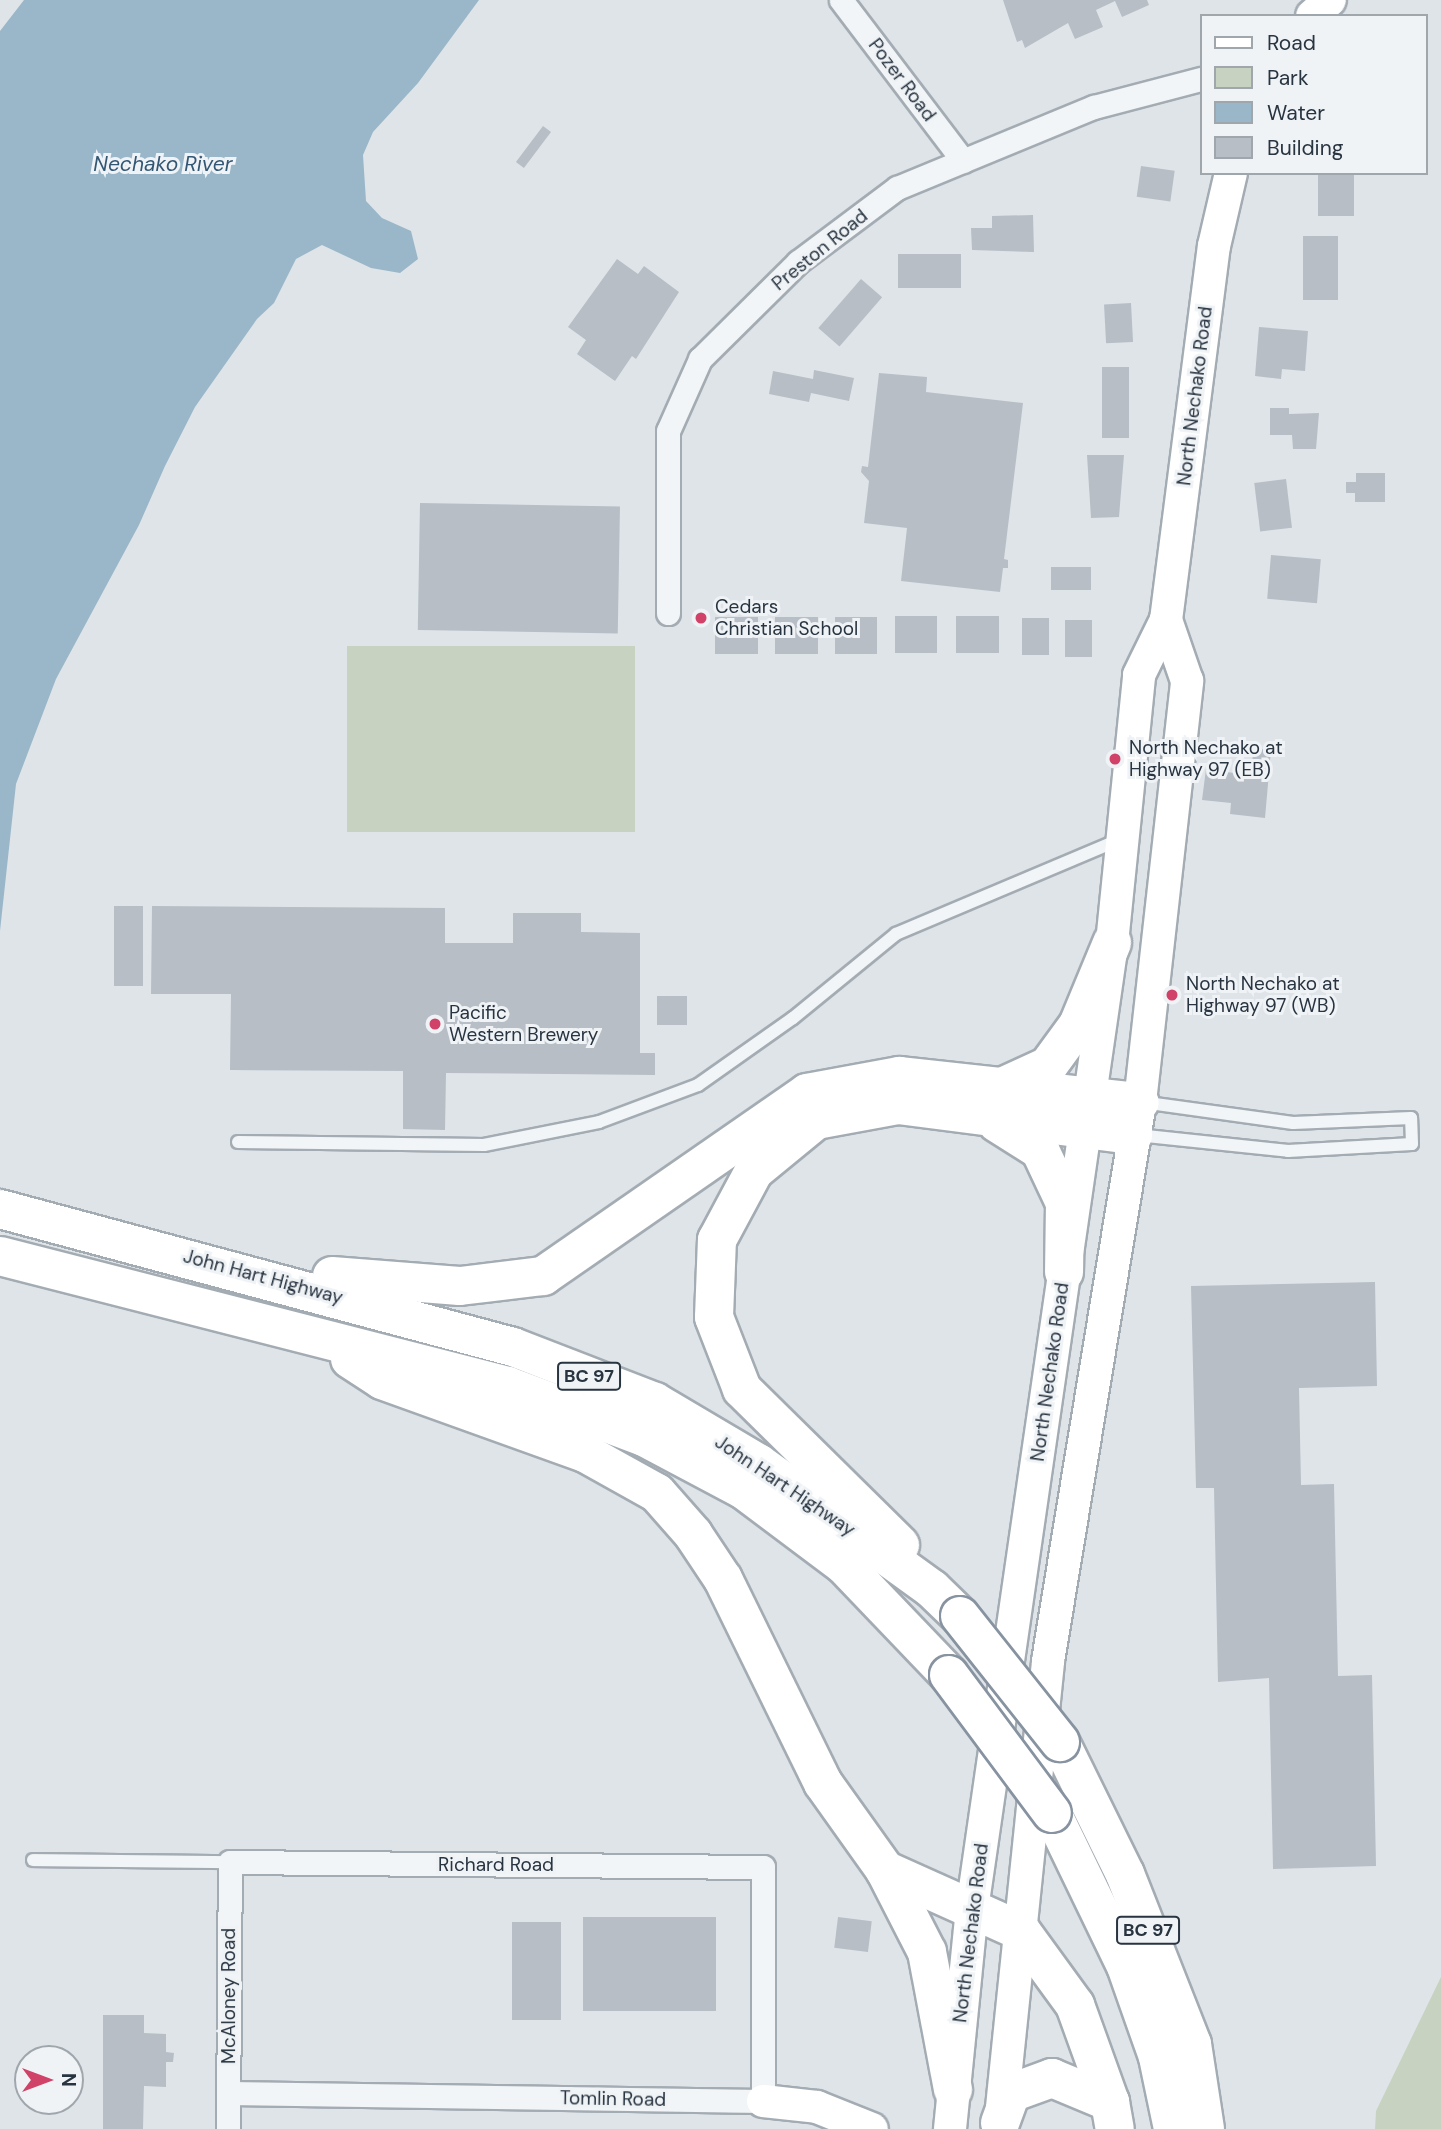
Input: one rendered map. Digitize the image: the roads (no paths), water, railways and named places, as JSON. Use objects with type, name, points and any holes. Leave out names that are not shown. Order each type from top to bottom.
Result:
[{"type":"highway","points":[[995,1103],[1048,1066],[1078,1025],[1112,943]]},
{"type":"highway","points":[[201,1260],[408,1286],[460,1286],[542,1276],[807,1093],[899,1076],[995,1103],[1040,1150],[1065,1203],[1064,1272]]},
{"type":"highway","points":[[932,1589],[889,1531],[742,1389],[714,1317],[717,1240],[754,1171],[816,1120],[898,1105],[995,1103],[1136,1118]]},
{"type":"highway","name":"John Hart Highway","points":[[0,1209],[201,1260],[513,1347],[654,1402],[758,1463],[932,1589],[960,1616],[1060,1742],[1125,1874],[1192,2044],[1205,2129]]},
{"type":"highway","name":"John Hart Highway","points":[[17,1260],[508,1386],[644,1437],[744,1490],[844,1565],[949,1675],[1052,1813],[1126,1966],[1158,2057],[1173,2129]]},
{"type":"highway","points":[[313,1335],[382,1380],[585,1453],[657,1493],[693,1534],[723,1579],[824,1783],[885,1870],[928,1952],[953,2090]]},
{"type":"highway","points":[[885,1870],[1020,1931],[1074,2005],[1112,2115]]},
{"type":"highway","points":[[1000,2126],[1011,2093],[1052,2078],[1112,2115]]},
{"type":"main road","points":[[1314,14],[1330,0]]},
{"type":"main road","name":"North Nechako Road","points":[[950,2129],[972,1909],[1085,1112],[1112,943],[1139,675],[1166,620],[1213,246],[1231,175]]},
{"type":"main road","name":"North Nechako Road","points":[[1000,2126],[1048,1661],[1136,1118],[1187,681],[1166,620]]},
{"type":"main road","points":[[763,2101],[817,2107],[872,2129]]},
{"type":"street","name":"Pozer Road","points":[[841,0],[963,161]]},
{"type":"street","name":"Preston Road","points":[[668,613],[668,431],[700,359],[798,262],[897,188],[1094,107],[1200,79]]},
{"type":"street","name":"Richard Road","points":[[230,1862],[763,1867],[763,2101]]},
{"type":"street","name":"McAloney Road","points":[[228,2129],[230,1862]]},
{"type":"street","name":"Tomlin Road","points":[[229,2093],[763,2101]]},
{"type":"lane","points":[[237,1142],[484,1145],[599,1122],[698,1085],[793,1018],[896,934],[1123,838]]},
{"type":"lane","points":[[1136,1118],[1293,1122],[1411,1118],[1412,1144],[1288,1151],[1136,1118]]},
{"type":"lane","points":[[33,1860],[230,1862]]},
{"type":"water","name":"Nechako River","points":[[24,0],[479,0],[418,83],[373,132],[363,155],[366,201],[382,218],[411,231],[418,259],[400,273],[371,268],[322,245],[296,259],[274,303],[257,319],[195,407],[139,525],[56,679],[16,784],[0,931],[0,31]]},
{"type":"place","name":"Cedars Christian School","points":[[701,618]]},
{"type":"place","name":"North Nechako at Highway 97 (EB)","points":[[1115,759]]},
{"type":"place","name":"North Nechako at Highway 97 (WB)","points":[[1172,995]]},
{"type":"place","name":"Pacific Western Brewery","points":[[435,1024]]}]
